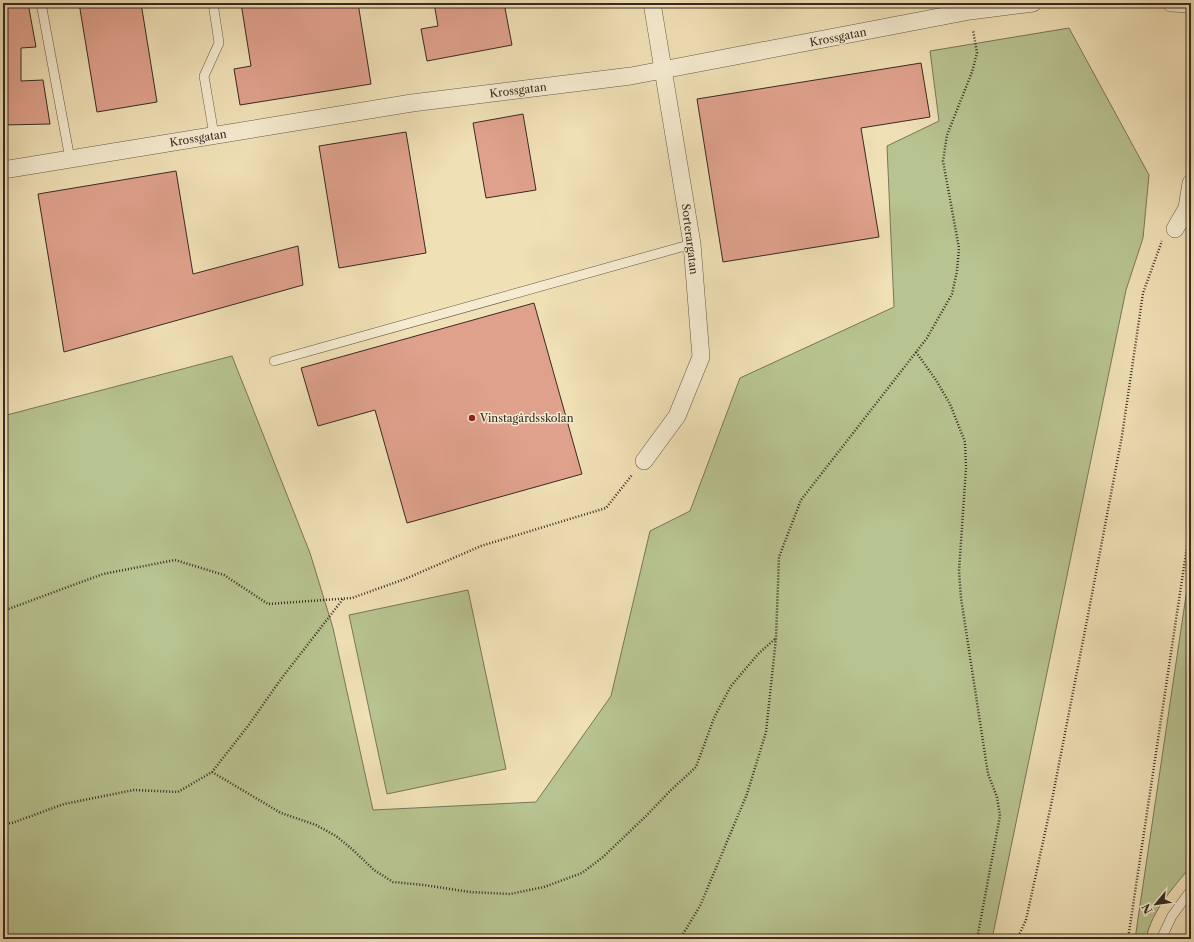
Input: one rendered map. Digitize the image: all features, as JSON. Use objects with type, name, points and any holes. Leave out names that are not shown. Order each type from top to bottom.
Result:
[{"type":"street","name":"Sorterargatan","points":[[644,461],[678,416],[701,357],[692,244],[652,3]]},
{"type":"street","name":"Krossgatan","points":[[3,170],[412,103],[631,76],[970,11],[1033,3]]},
{"type":"street","points":[[1170,3],[1191,4]]},
{"type":"street","points":[[1175,229],[1187,208],[1189,175]]},
{"type":"lane","points":[[42,3],[70,159]]},
{"type":"lane","points":[[213,3],[219,43],[204,76],[214,135]]},
{"type":"lane","points":[[274,362],[692,244]]},
{"type":"lane","points":[[1161,939],[1172,916],[1191,890]]},
{"type":"path","points":[[680,939],[700,906],[747,794],[766,732],[776,638],[779,557],[801,500],[927,338],[952,294],[957,270],[959,248],[944,161],[947,135],[972,72],[977,53],[970,11]]},
{"type":"path","points":[[1189,175],[1191,140]]},
{"type":"path","points":[[1017,939],[1026,920],[1083,638],[1122,436],[1143,293],[1162,241]]},
{"type":"path","points":[[916,352],[936,380],[950,404],[965,442],[966,468],[960,571],[961,598],[988,774],[997,797],[1000,816],[977,939]]},
{"type":"path","points":[[3,611],[103,574],[175,560],[224,575],[268,604],[352,598],[406,579],[481,546],[606,508],[644,461]]},
{"type":"path","points":[[1128,939],[1191,520]]},
{"type":"path","points":[[3,824],[12,823],[64,804],[134,790],[178,792],[212,772],[248,726],[281,679],[344,598]]},
{"type":"path","points":[[212,772],[281,813],[316,825],[336,836],[374,870],[393,882],[470,892],[510,894],[544,887],[582,873],[646,816],[696,767],[714,718],[731,686],[759,653],[776,638]]},
{"type":"path","points":[[3,933],[10,939]]},
{"type":"green space","points":[[1069,28],[1149,175],[1143,238],[1126,290],[992,939],[3,939],[3,416],[232,356],[310,553],[333,628],[373,810],[536,802],[611,696],[650,531],[690,511],[740,378],[894,307],[887,146],[939,121],[930,51]]},
{"type":"green space","points":[[1191,562],[1191,866],[1170,891],[1158,909],[1149,928],[1146,939],[1135,939]]},
{"type":"green space","points":[[468,590],[506,769],[387,794],[349,615]]},
{"type":"building","points":[[3,3],[28,3],[36,47],[21,48],[21,81],[43,80],[50,124],[3,125]]},
{"type":"building","points":[[79,3],[141,3],[157,102],[97,112]]},
{"type":"building","points":[[241,3],[358,3],[371,84],[240,105],[234,69],[251,66]]},
{"type":"building","points":[[434,3],[504,3],[512,45],[427,61],[421,29],[438,26]]},
{"type":"building","points":[[921,63],[930,117],[861,128],[879,237],[723,262],[697,99]]},
{"type":"building","points":[[523,114],[536,190],[486,198],[473,123]]},
{"type":"building","points":[[406,132],[426,253],[339,268],[319,146]]},
{"type":"building","points":[[176,171],[193,274],[298,246],[303,285],[64,352],[38,194]]},
{"type":"building","name":"Vinstagårdsskolan","points":[[534,303],[582,474],[407,523],[375,410],[318,426],[301,368]]},
{"type":"place","name":"Vinstagårdsskolan","points":[[472,418]]}]
